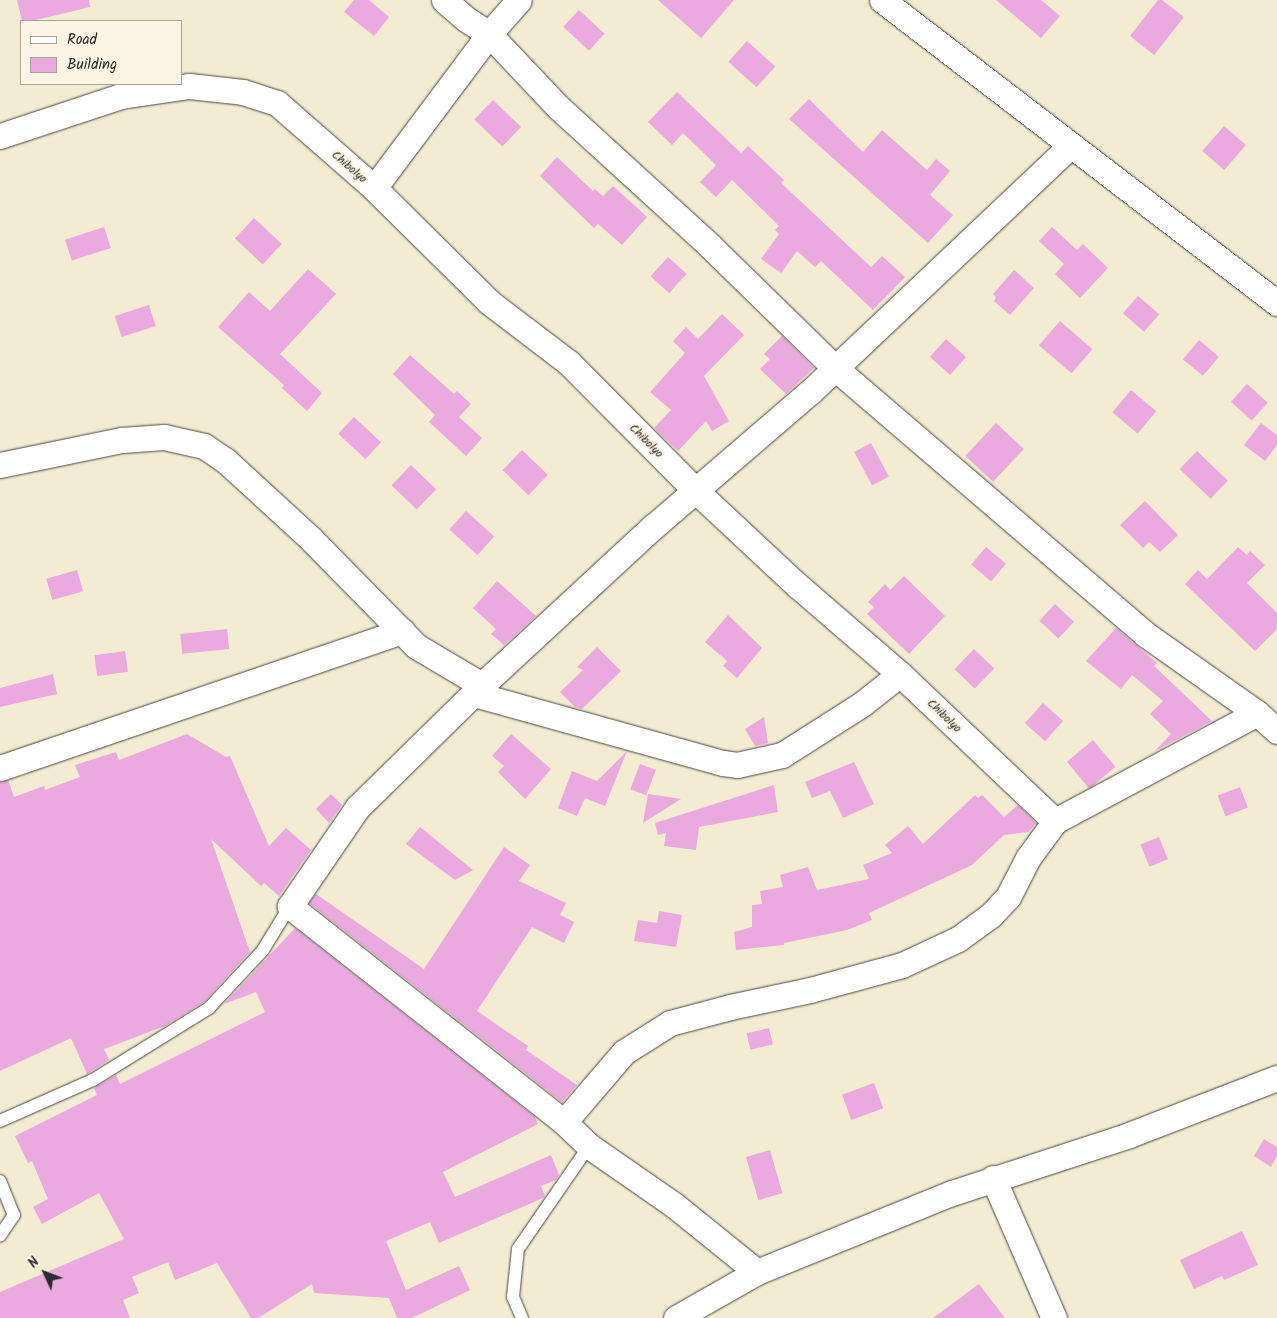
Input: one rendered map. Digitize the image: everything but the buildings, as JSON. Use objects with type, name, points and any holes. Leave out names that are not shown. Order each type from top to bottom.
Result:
[{"type":"street","points":[[444,0],[489,34],[558,107],[710,246],[835,368],[1146,634],[1257,713],[1277,731]]},
{"type":"street","points":[[374,188],[489,34],[520,0]]},
{"type":"street","points":[[882,0],[1277,303]]},
{"type":"street","name":"Chibolyo","points":[[0,136],[122,96],[189,86],[243,92],[277,103],[374,188],[488,302],[569,363],[696,490],[798,586],[900,674],[1055,821]]},
{"type":"street","points":[[757,1272],[674,1205],[589,1146],[564,1122],[290,906],[357,808],[478,690],[654,526],[810,392],[1071,145]]},
{"type":"street","points":[[0,465],[122,440],[164,437],[204,446],[226,461],[311,539],[416,646],[478,690],[723,763],[737,765],[782,755],[862,704],[900,674]]},
{"type":"street","points":[[0,768],[402,631]]},
{"type":"street","points":[[564,1122],[624,1052],[670,1023],[730,1006],[810,990],[902,965],[958,939],[992,915],[1008,896],[1028,858],[1055,821],[1257,713]]},
{"type":"street","points":[[676,1318],[757,1272],[993,1178],[1129,1135],[1277,1078]]},
{"type":"street","points":[[993,1178],[1054,1318]]},
{"type":"lane","points":[[0,1122],[93,1080],[209,1008],[263,950],[290,906]]},
{"type":"lane","points":[[522,1318],[512,1297],[518,1249],[589,1146]]},
{"type":"lane","points":[[0,1181],[14,1215],[0,1236]]}]
